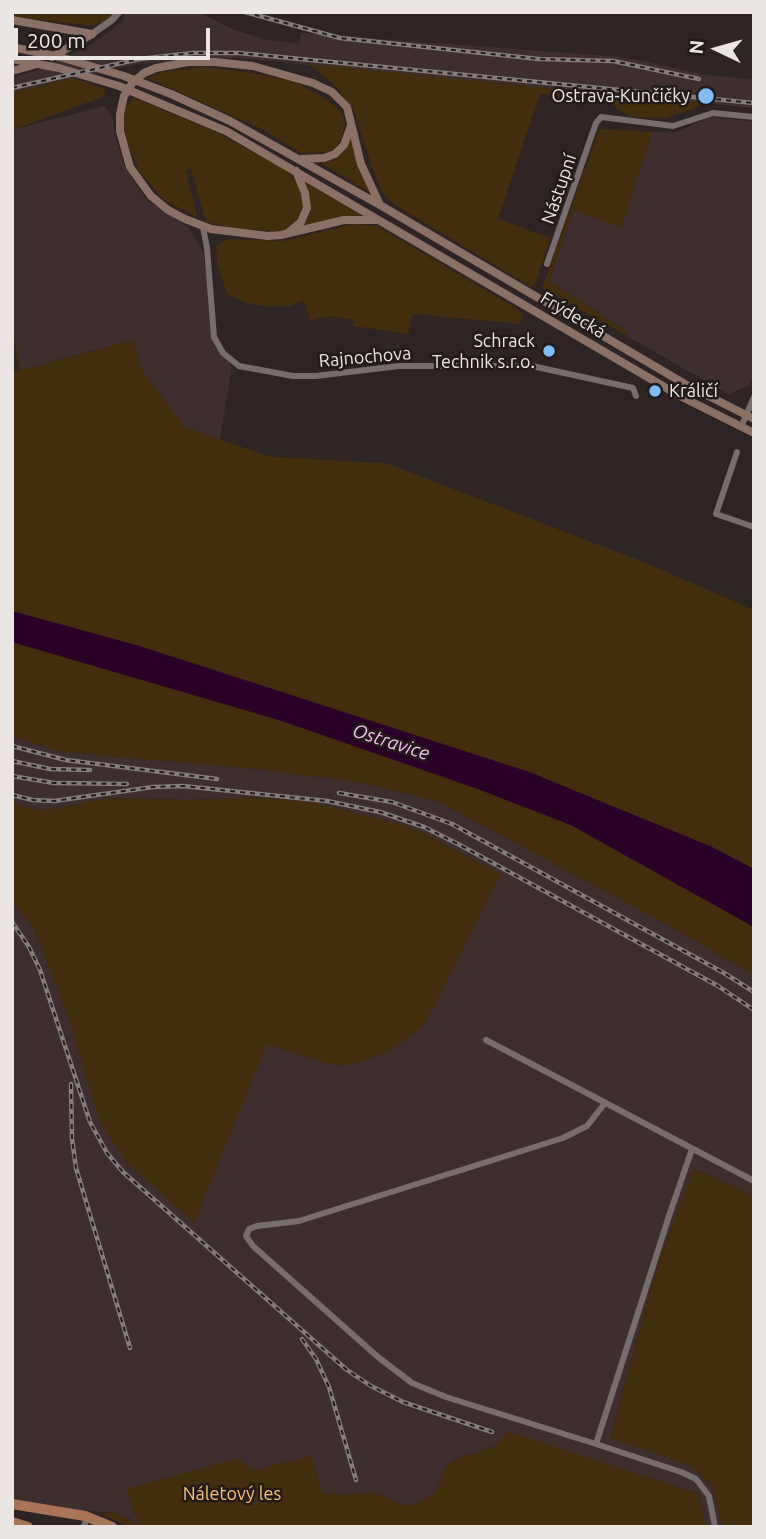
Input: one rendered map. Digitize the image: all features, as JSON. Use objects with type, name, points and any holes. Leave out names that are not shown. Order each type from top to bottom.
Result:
[{"type":"highway","points":[[12,1504],[85,1516],[112,1527]]},
{"type":"highway","points":[[12,1522],[28,1527]]},
{"type":"main road","points":[[12,20],[92,34]]},
{"type":"main road","points":[[12,71],[39,63],[92,34]]},
{"type":"main road","name":"Frýdecká","points":[[12,47],[101,69],[172,94],[230,121],[380,205],[685,384],[750,418]]},
{"type":"main road","name":"Frýdecká","points":[[12,59],[93,78],[159,102],[226,131],[680,397],[754,433]]},
{"type":"main road","points":[[379,220],[344,220],[281,235],[247,234],[203,227],[176,215],[146,191],[130,167],[121,142],[119,120],[124,96],[138,76],[156,68],[188,62],[223,62],[292,75],[327,90],[344,103],[352,123],[364,172],[380,205]]},
{"type":"main road","points":[[300,159],[324,158],[337,153],[346,142],[352,123]]},
{"type":"main road","points":[[281,235],[296,227],[306,214],[306,198],[296,171]]},
{"type":"street","points":[[92,34],[119,12]]},
{"type":"street","name":"Nástupní","points":[[547,264],[596,122],[601,117],[673,126],[713,113],[754,117]]},
{"type":"street","name":"Rajnochova","points":[[203,227],[214,337],[223,353],[239,366],[293,376],[316,376],[399,366],[532,366],[633,388],[636,396]]},
{"type":"street","points":[[741,428],[750,418],[754,397]]},
{"type":"street","points":[[737,452],[716,514],[754,527]]},
{"type":"street","points":[[486,1040],[754,1181]]},
{"type":"street","points":[[605,1102],[587,1126],[563,1138],[299,1221],[261,1224],[249,1229],[246,1236],[253,1246],[412,1383],[446,1397],[694,1477],[707,1492],[715,1527]]},
{"type":"street","points":[[596,1444],[692,1149]]},
{"type":"shaded area","points":[[125,12],[199,12],[232,29],[264,39],[299,44],[301,33],[622,57],[703,74],[754,80],[754,108],[238,58],[137,64],[12,93],[12,77],[38,70],[91,45],[122,22]]},
{"type":"shaded area","points":[[104,106],[112,115],[124,164],[134,182],[147,200],[189,228],[203,251],[213,329],[232,368],[220,440],[183,427],[142,370],[110,346],[21,370],[12,331],[12,130]]},
{"type":"shaded area","points":[[709,117],[754,121],[754,373],[750,385],[728,394],[627,336],[628,332],[549,281],[574,210],[621,227],[652,132],[677,132]]},
{"type":"shaded area","points":[[12,737],[64,752],[247,768],[357,782],[437,801],[662,922],[754,975],[754,1196],[695,1169],[660,1257],[610,1437],[686,1464],[711,1483],[723,1527],[706,1527],[699,1493],[496,1446],[453,1460],[445,1469],[436,1491],[418,1503],[405,1506],[373,1492],[347,1495],[323,1493],[311,1456],[254,1470],[127,1489],[139,1524],[116,1513],[75,1510],[12,1499],[12,902],[33,926],[68,1017],[258,797],[190,800],[112,798],[40,811],[12,802]]},
{"type":"green space","points":[[12,12],[114,12],[108,20],[92,26],[12,16]]},
{"type":"green space","points":[[309,64],[706,104],[666,118],[630,117],[598,95],[597,99],[540,94],[498,219],[551,238],[535,284],[531,287],[392,203],[382,192],[375,176],[353,108],[333,84]]},
{"type":"green space","points":[[201,67],[291,80],[321,96],[341,111],[345,122],[342,138],[334,149],[326,152],[301,153],[260,128],[147,78],[164,72]]},
{"type":"green space","points":[[73,78],[106,89],[103,97],[12,130],[12,93]]},
{"type":"green space","points":[[134,98],[212,130],[286,170],[298,183],[303,198],[303,210],[297,222],[286,230],[275,231],[241,229],[206,222],[191,168],[186,170],[197,217],[164,200],[139,171],[122,129],[124,108]]},
{"type":"green space","points":[[599,129],[652,132],[621,228],[574,210],[549,281],[629,333],[627,336],[542,288]]},
{"type":"green space","points":[[351,138],[360,172],[371,193],[321,163],[336,159],[347,149]]},
{"type":"green space","points":[[305,182],[361,215],[333,219],[300,229],[309,217],[310,204]]},
{"type":"green space","points":[[354,224],[377,226],[516,308],[523,316],[520,324],[413,314],[408,334],[353,326],[353,320],[328,316],[310,321],[304,300],[289,306],[271,307],[247,303],[228,295],[217,265],[216,245],[229,239],[282,241]]},
{"type":"green space","points":[[12,331],[22,370],[133,340],[142,370],[184,427],[272,457],[386,463],[646,563],[754,610],[754,869],[712,847],[529,772],[174,657],[12,611],[12,372],[19,370]]},
{"type":"green space","points":[[12,642],[279,720],[478,789],[570,825],[754,927],[754,975],[662,922],[437,801],[357,782],[247,768],[64,752],[12,737]]},
{"type":"green space","points":[[259,797],[317,803],[397,823],[422,832],[501,874],[425,1023],[407,1039],[385,1053],[344,1066],[325,1063],[267,1044],[194,1223],[126,1162],[100,1122],[68,1017],[33,926],[12,902],[12,802],[40,811],[112,798],[190,800]]},
{"type":"green space","points":[[694,1169],[754,1196],[754,1527],[723,1527],[711,1483],[686,1464],[610,1438],[660,1257]]},
{"type":"green space","name":"Náletový les","points":[[507,1431],[699,1494],[706,1527],[128,1527],[100,1513],[116,1513],[138,1524],[126,1489],[238,1458],[254,1470],[311,1456],[323,1493],[347,1495],[373,1492],[405,1506],[418,1503],[436,1491],[445,1468],[453,1460],[496,1446]]},
{"type":"water","name":"Ostravice","points":[[12,611],[136,645],[529,772],[712,847],[754,869],[754,927],[571,825],[478,789],[279,720],[12,642]]},
{"type":"railway","points":[[245,12],[340,38],[539,59],[613,61],[699,79]]},
{"type":"railway","points":[[12,88],[139,59],[193,53],[239,53],[754,103]]},
{"type":"railway","points":[[12,746],[66,760],[217,779]]},
{"type":"railway","points":[[12,761],[50,769],[90,770]]},
{"type":"railway","points":[[12,776],[54,783],[127,784]]},
{"type":"railway","points":[[12,795],[54,801],[153,787],[183,786],[327,801],[380,812],[424,827],[460,845],[718,986],[754,1010]]},
{"type":"railway","points":[[339,793],[392,802],[452,824],[754,992]]},
{"type":"railway","points":[[12,922],[40,970],[90,1122],[107,1153],[123,1172],[347,1370],[403,1402],[492,1432]]},
{"type":"railway","points":[[71,1084],[72,1139],[76,1168],[130,1348]]},
{"type":"railway","points":[[302,1339],[316,1359],[329,1387],[356,1480]]},
{"type":"place","name":"Ostrava-Kunčičky","points":[[706,96]]},
{"type":"place","name":"Schrack Technik s.r.o.","points":[[549,351]]},
{"type":"place","name":"Králičí","points":[[655,391]]}]
